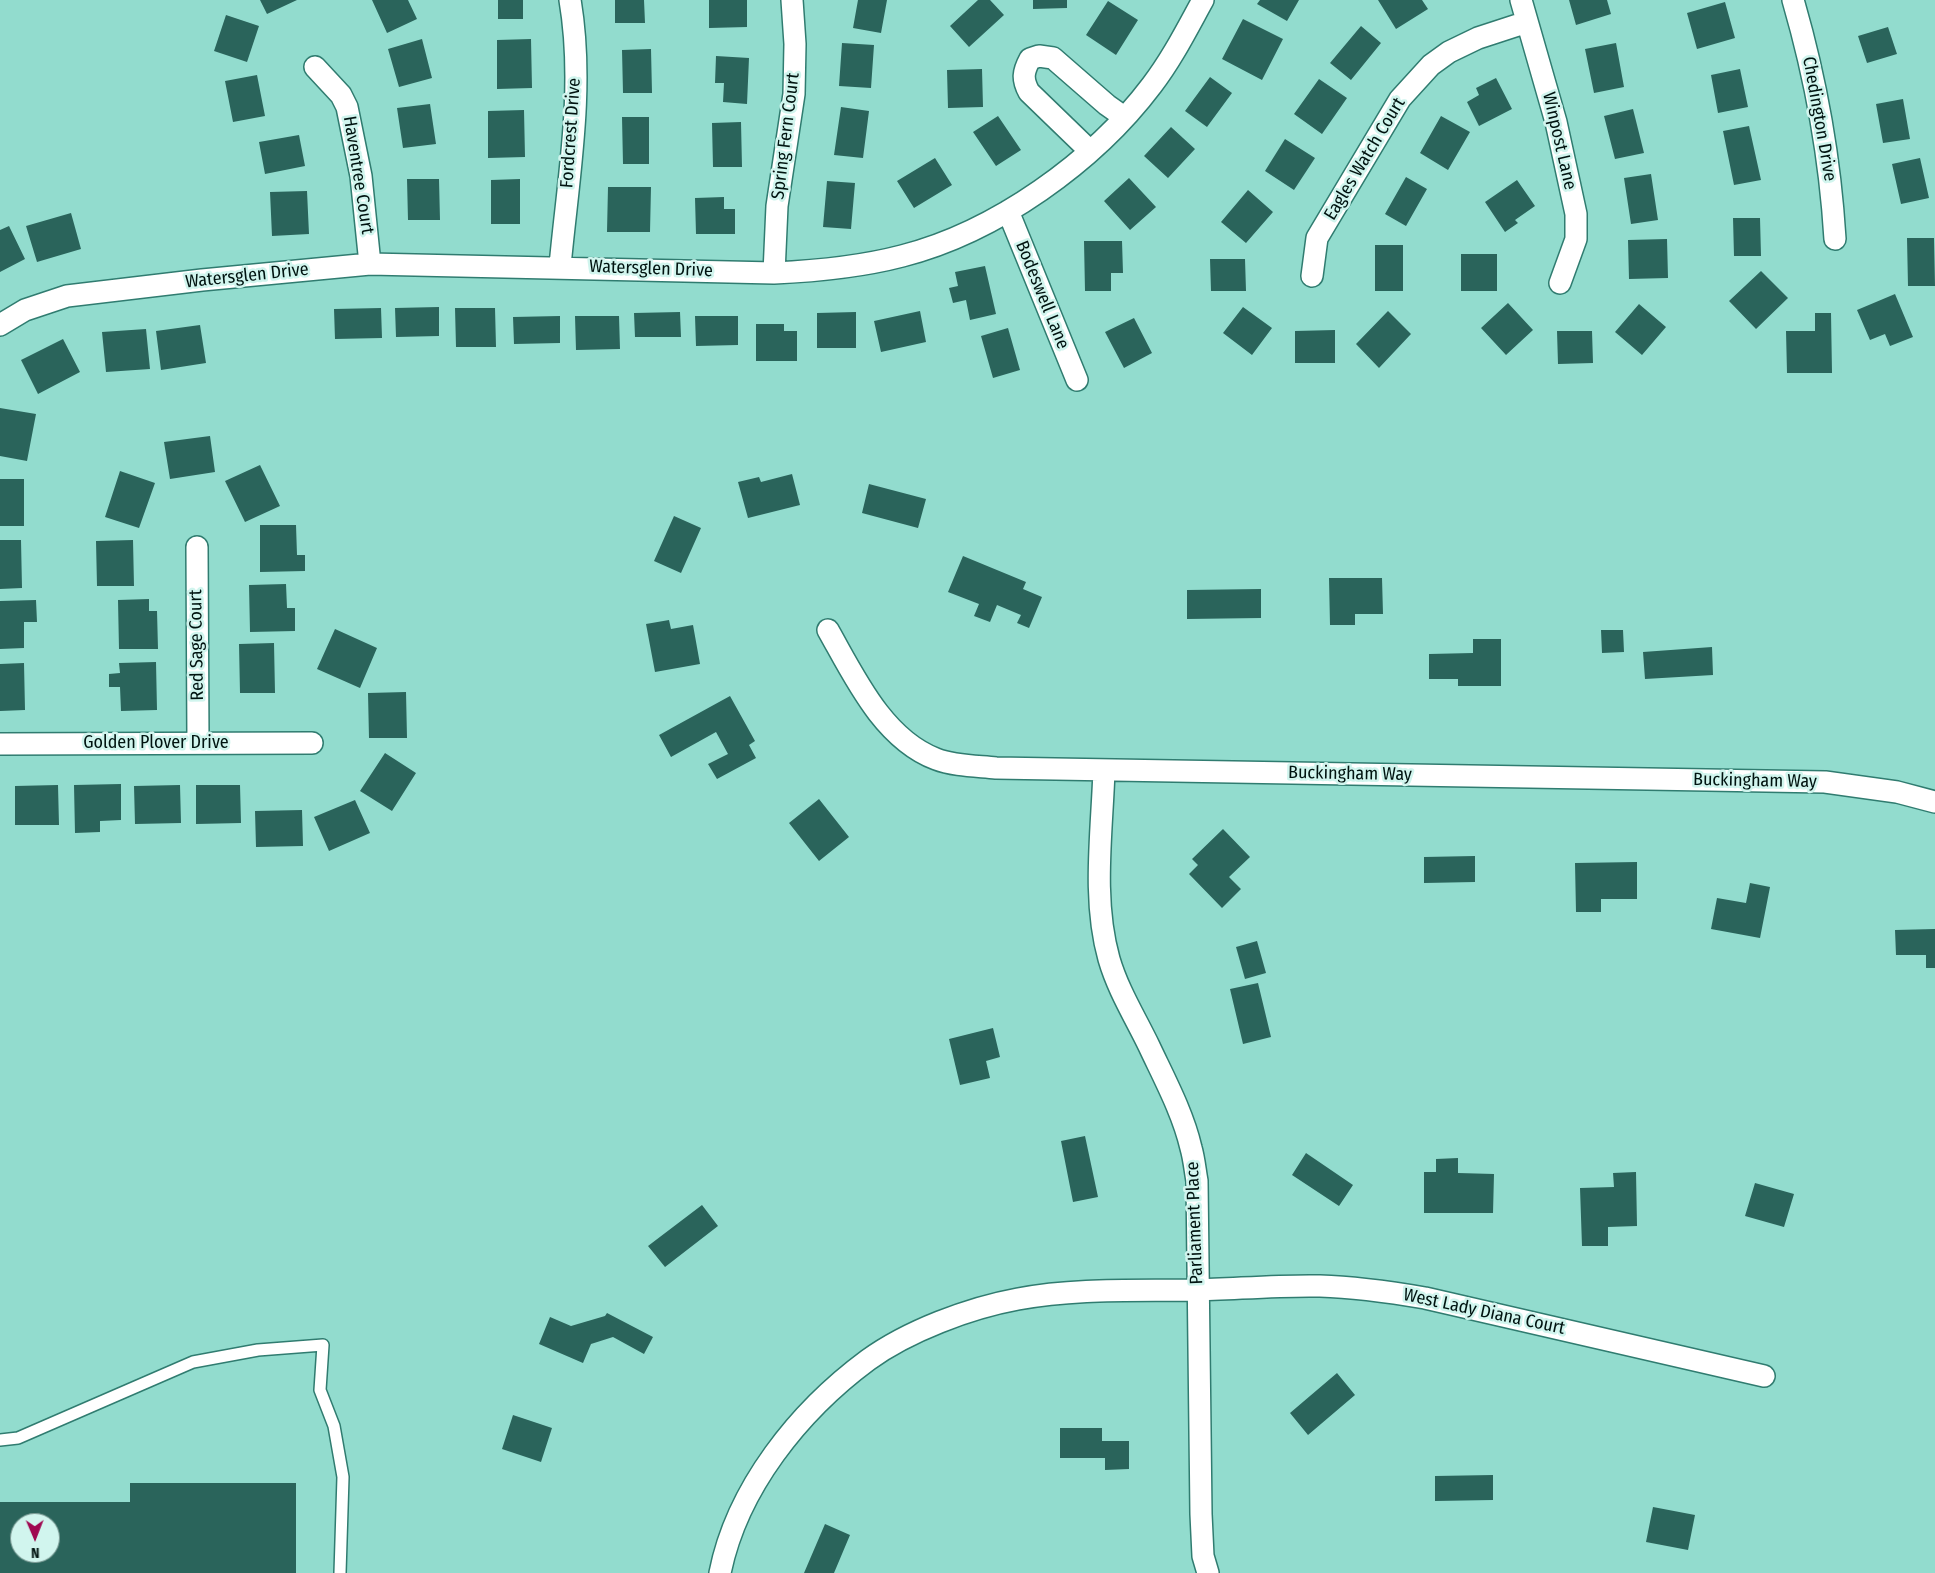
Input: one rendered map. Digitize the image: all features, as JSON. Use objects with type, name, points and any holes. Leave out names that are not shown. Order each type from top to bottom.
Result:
[{"type":"street","name":"Fordcrest Drive","points":[[560,266],[576,88],[575,35],[570,0]]},
{"type":"street","name":"Spring Fern Court","points":[[774,272],[777,206],[794,94],[795,44],[792,0]]},
{"type":"street","name":"Watersglen Drive","points":[[0,325],[25,310],[67,296],[202,280],[370,264],[560,266],[774,272],[815,271],[862,265],[904,256],[958,236],[1008,211],[1045,186],[1090,150],[1124,117],[1152,85],[1173,54],[1203,0]]},
{"type":"street","name":"Winpost Lane","points":[[1521,0],[1556,122],[1576,214],[1576,239],[1560,283]]},
{"type":"street","name":"Chedington Drive","points":[[1793,0],[1808,53],[1823,122],[1835,239]]},
{"type":"street","name":"Eagles Watch Court","points":[[1312,276],[1317,238],[1400,98],[1432,65],[1450,52],[1478,38],[1527,22]]},
{"type":"street","points":[[1090,150],[1029,92],[1024,84],[1024,71],[1030,59],[1040,56],[1053,58],[1107,105],[1124,117]]},
{"type":"street","name":"Haventree Court","points":[[315,67],[341,95],[349,115],[362,176],[370,264]]},
{"type":"street","name":"Bodeswell Lane","points":[[1008,211],[1077,380]]},
{"type":"street","name":"Red Sage Court","points":[[196,547],[198,743]]},
{"type":"street","name":"Buckingham Way","points":[[828,630],[874,706],[889,725],[914,748],[937,759],[972,765],[996,768],[1825,782],[1897,792],[1935,802]]},
{"type":"street","name":"Golden Plover Drive","points":[[0,744],[312,743]]},
{"type":"street","name":"Parliament Place","points":[[1104,770],[1099,895],[1102,929],[1110,961],[1128,1005],[1149,1045],[1182,1120],[1192,1148],[1197,1181],[1201,1514],[1203,1556],[1208,1573]]},
{"type":"street","name":"West Lady Diana Court","points":[[720,1573],[740,1512],[765,1466],[805,1415],[868,1360],[896,1343],[983,1306],[1020,1298],[1062,1293],[1320,1286],[1399,1293],[1764,1376]]},
{"type":"lane","points":[[0,1440],[18,1438],[192,1362],[258,1350],[323,1345],[320,1390],[334,1426],[343,1477],[340,1573]]},
{"type":"building","points":[[260,0],[297,0],[267,14]]},
{"type":"building","points":[[372,0],[408,0],[417,19],[387,33]]},
{"type":"building","points":[[498,0],[523,0],[523,19],[498,19]]},
{"type":"building","points":[[615,0],[644,0],[645,23],[615,23]]},
{"type":"building","points":[[709,0],[747,0],[747,27],[709,28]]},
{"type":"building","points":[[858,0],[887,0],[881,33],[853,28]]},
{"type":"building","points":[[978,0],[990,0],[1004,15],[969,47],[950,26]]},
{"type":"building","points":[[1033,0],[1067,0],[1067,8],[1033,9]]},
{"type":"building","points":[[1260,0],[1299,0],[1287,21],[1257,4]]},
{"type":"building","points":[[1378,0],[1422,0],[1428,9],[1396,29]]},
{"type":"building","points":[[1569,0],[1607,0],[1611,14],[1576,25]]},
{"type":"building","points":[[1108,1],[1138,20],[1116,55],[1086,35]]},
{"type":"building","points":[[1725,2],[1735,38],[1697,49],[1687,13]]},
{"type":"building","points":[[226,15],[259,26],[247,62],[214,51]]},
{"type":"building","points":[[1243,19],[1283,39],[1262,80],[1222,59]]},
{"type":"building","points":[[1361,26],[1381,43],[1351,80],[1330,63]]},
{"type":"building","points":[[1888,27],[1897,54],[1867,63],[1858,36]]},
{"type":"building","points":[[422,39],[432,78],[399,87],[388,49]]},
{"type":"building","points":[[531,39],[532,88],[497,89],[497,40]]},
{"type":"building","points":[[842,43],[874,45],[871,88],[839,86]]},
{"type":"building","points":[[1616,43],[1624,87],[1594,93],[1585,49]]},
{"type":"building","points":[[651,49],[652,93],[623,93],[622,50]]},
{"type":"building","points":[[716,56],[749,58],[747,104],[723,102],[724,83],[715,83]]},
{"type":"building","points":[[982,69],[983,107],[948,108],[947,70]]},
{"type":"building","points":[[1740,69],[1748,107],[1718,113],[1711,75]]},
{"type":"building","points":[[257,75],[265,116],[233,122],[225,81]]},
{"type":"building","points":[[1210,77],[1232,93],[1207,127],[1185,111]]},
{"type":"building","points":[[1496,78],[1512,109],[1479,126],[1467,102],[1479,95],[1476,88]]},
{"type":"building","points":[[1319,79],[1347,98],[1322,134],[1294,114]]},
{"type":"building","points":[[1903,99],[1910,139],[1883,143],[1876,104]]},
{"type":"building","points":[[430,104],[436,144],[403,148],[397,108]]},
{"type":"building","points":[[841,107],[869,111],[863,158],[834,155]]},
{"type":"building","points":[[1633,109],[1644,153],[1615,159],[1604,116]]},
{"type":"building","points":[[524,110],[525,157],[488,158],[488,111]]},
{"type":"building","points":[[998,116],[1021,150],[996,166],[973,132]]},
{"type":"building","points":[[1441,116],[1470,132],[1448,170],[1420,153]]},
{"type":"building","points":[[622,117],[649,117],[649,164],[623,164]]},
{"type":"building","points":[[741,122],[742,167],[713,167],[712,123]]},
{"type":"building","points":[[1749,126],[1761,180],[1734,185],[1723,131]]},
{"type":"building","points":[[1171,127],[1195,149],[1168,178],[1144,156]]},
{"type":"building","points":[[299,135],[305,166],[265,174],[259,142]]},
{"type":"building","points":[[1285,139],[1315,158],[1294,190],[1265,171]]},
{"type":"building","points":[[935,158],[952,185],[914,208],[897,181]]},
{"type":"building","points":[[1920,158],[1929,198],[1901,204],[1892,164]]},
{"type":"building","points":[[1651,174],[1658,220],[1631,224],[1624,178]]},
{"type":"building","points":[[1406,177],[1427,189],[1406,226],[1385,214]]},
{"type":"building","points":[[1129,178],[1156,207],[1130,230],[1104,201]]},
{"type":"building","points":[[407,179],[439,179],[440,220],[408,220]]},
{"type":"building","points":[[520,179],[520,224],[491,224],[491,180]]},
{"type":"building","points":[[1517,180],[1535,206],[1515,220],[1518,223],[1505,232],[1485,202]]},
{"type":"building","points":[[827,181],[855,183],[851,229],[823,227]]},
{"type":"building","points":[[608,187],[651,187],[650,232],[607,232]]},
{"type":"building","points":[[1248,190],[1273,212],[1246,243],[1221,222]]},
{"type":"building","points":[[307,191],[309,234],[272,236],[270,192]]},
{"type":"building","points":[[724,197],[724,209],[735,209],[735,234],[696,234],[695,198]]},
{"type":"building","points":[[71,213],[81,249],[37,262],[26,226]]},
{"type":"building","points":[[1733,218],[1760,218],[1761,256],[1734,256]]},
{"type":"building","points":[[9,226],[25,259],[0,272],[0,230]]},
{"type":"building","points":[[1907,238],[1934,238],[1935,286],[1908,286]]},
{"type":"building","points":[[1667,239],[1668,278],[1629,279],[1628,240]]},
{"type":"building","points":[[1084,241],[1122,241],[1123,273],[1111,273],[1111,291],[1085,291]]},
{"type":"building","points":[[1375,245],[1403,245],[1403,291],[1375,291]]},
{"type":"building","points":[[1461,254],[1497,254],[1497,291],[1461,291]]},
{"type":"building","points":[[1210,259],[1245,259],[1246,291],[1211,291]]},
{"type":"building","points":[[985,266],[996,314],[970,320],[966,300],[953,303],[949,288],[958,286],[955,272]]},
{"type":"building","points":[[1761,271],[1788,298],[1756,329],[1729,301]]},
{"type":"building","points":[[1895,294],[1913,337],[1890,346],[1885,334],[1870,340],[1857,310]]},
{"type":"building","points":[[1508,303],[1533,330],[1506,355],[1481,328]]},
{"type":"building","points":[[1639,304],[1666,327],[1642,355],[1615,332]]},
{"type":"building","points":[[439,307],[439,336],[396,337],[395,308]]},
{"type":"building","points":[[1243,307],[1272,328],[1252,355],[1223,333]]},
{"type":"building","points":[[381,308],[382,338],[335,339],[334,309]]},
{"type":"building","points":[[455,308],[495,308],[496,347],[456,347]]},
{"type":"building","points":[[920,311],[926,342],[881,352],[874,321]]},
{"type":"building","points":[[1388,311],[1411,334],[1379,368],[1356,344]]},
{"type":"building","points":[[680,312],[681,337],[635,337],[634,313]]},
{"type":"building","points":[[856,312],[856,348],[817,348],[817,313]]},
{"type":"building","points":[[1815,313],[1831,313],[1832,373],[1787,373],[1786,331],[1815,331]]},
{"type":"building","points":[[560,316],[560,343],[514,344],[513,317]]},
{"type":"building","points":[[575,316],[619,316],[620,349],[576,350]]},
{"type":"building","points":[[695,316],[738,316],[738,345],[696,346]]},
{"type":"building","points":[[1134,318],[1152,353],[1124,368],[1105,332]]},
{"type":"building","points":[[756,324],[784,324],[784,331],[797,331],[797,361],[756,361]]},
{"type":"building","points":[[200,325],[206,363],[161,370],[156,331]]},
{"type":"building","points":[[1008,328],[1020,370],[993,378],[981,336]]},
{"type":"building","points":[[146,329],[150,369],[106,372],[102,332]]},
{"type":"building","points":[[1335,330],[1335,363],[1295,363],[1295,331]]},
{"type":"building","points":[[1557,331],[1592,331],[1593,363],[1558,364]]},
{"type":"building","points":[[63,339],[80,372],[38,394],[21,360]]},
{"type":"building","points":[[0,408],[36,414],[27,461],[0,456]]},
{"type":"building","points":[[210,436],[215,472],[170,479],[164,442]]},
{"type":"building","points":[[260,465],[280,506],[245,522],[225,481]]},
{"type":"building","points":[[120,471],[155,483],[139,528],[105,517]]},
{"type":"building","points":[[792,474],[800,505],[748,518],[738,482],[759,477],[761,482]]},
{"type":"building","points":[[0,479],[24,479],[24,526],[0,526]]},
{"type":"building","points":[[869,484],[926,499],[918,528],[862,513]]},
{"type":"building","points":[[674,516],[701,528],[681,573],[654,561]]},
{"type":"building","points":[[260,525],[296,525],[297,555],[305,555],[305,571],[260,572]]},
{"type":"building","points":[[0,540],[21,540],[22,588],[0,589]]},
{"type":"building","points":[[133,540],[134,586],[97,586],[96,541]]},
{"type":"building","points":[[963,556],[1026,582],[1023,589],[1042,597],[1029,628],[1017,623],[1021,615],[997,605],[990,622],[974,616],[979,604],[948,592]]},
{"type":"building","points":[[1329,578],[1382,578],[1383,614],[1355,614],[1355,625],[1330,625]]},
{"type":"building","points":[[286,584],[287,608],[295,608],[295,631],[250,632],[249,585]]},
{"type":"building","points":[[1261,589],[1261,618],[1187,619],[1187,590]]},
{"type":"building","points":[[149,599],[149,611],[157,611],[158,649],[119,649],[118,600]]},
{"type":"building","points":[[36,600],[37,622],[24,622],[24,648],[0,649],[0,601]]},
{"type":"building","points":[[669,620],[671,629],[693,625],[700,664],[655,672],[646,624]]},
{"type":"building","points":[[335,629],[377,648],[360,688],[317,669]]},
{"type":"building","points":[[1601,630],[1623,630],[1624,652],[1602,653]]},
{"type":"building","points":[[1473,639],[1501,639],[1501,686],[1458,686],[1458,679],[1429,679],[1429,654],[1473,653]]},
{"type":"building","points":[[274,643],[275,693],[240,693],[239,644]]},
{"type":"building","points":[[1712,647],[1713,675],[1645,679],[1643,652]]},
{"type":"building","points":[[156,662],[157,710],[121,711],[120,687],[109,687],[109,674],[120,673],[119,663]]},
{"type":"building","points":[[24,663],[25,710],[0,711],[0,664]]},
{"type":"building","points":[[406,692],[407,738],[369,738],[368,693]]},
{"type":"building","points":[[730,696],[755,741],[749,745],[756,758],[717,779],[708,764],[728,754],[716,732],[671,757],[659,735]]},
{"type":"building","points":[[385,753],[416,773],[392,811],[360,791]]},
{"type":"building","points":[[121,784],[121,820],[100,821],[100,832],[75,833],[74,785]]},
{"type":"building","points":[[58,785],[59,825],[15,825],[15,786]]},
{"type":"building","points":[[180,785],[181,823],[135,824],[134,786]]},
{"type":"building","points":[[196,785],[240,785],[241,823],[196,824]]},
{"type":"building","points":[[819,799],[849,837],[819,861],[789,823]]},
{"type":"building","points":[[355,800],[370,833],[329,851],[314,817]]},
{"type":"building","points":[[302,810],[303,846],[256,847],[255,811]]},
{"type":"building","points":[[1223,829],[1250,857],[1229,877],[1241,889],[1222,908],[1189,874],[1198,865],[1192,859]]},
{"type":"building","points":[[1475,856],[1475,882],[1424,883],[1424,857]]},
{"type":"building","points":[[1637,862],[1637,899],[1601,899],[1601,912],[1576,912],[1575,863]]},
{"type":"building","points":[[1750,883],[1770,887],[1760,938],[1711,929],[1717,898],[1746,903]]},
{"type":"building","points":[[1935,929],[1935,968],[1926,968],[1926,955],[1896,955],[1895,930]]},
{"type":"building","points":[[1257,941],[1266,973],[1245,979],[1236,947]]},
{"type":"building","points":[[1258,983],[1271,1037],[1243,1044],[1230,989]]},
{"type":"building","points":[[993,1028],[1000,1057],[986,1061],[990,1078],[960,1085],[949,1039]]},
{"type":"building","points":[[1085,1136],[1098,1197],[1073,1202],[1061,1141]]},
{"type":"building","points":[[1306,1153],[1353,1185],[1339,1206],[1292,1175]]},
{"type":"building","points":[[1458,1158],[1458,1173],[1494,1174],[1493,1213],[1424,1213],[1424,1172],[1436,1172],[1436,1159]]},
{"type":"building","points":[[1636,1172],[1637,1226],[1608,1227],[1608,1246],[1582,1246],[1580,1188],[1614,1187],[1613,1173]]},
{"type":"building","points":[[1755,1183],[1794,1194],[1784,1227],[1745,1216]]},
{"type":"building","points":[[702,1205],[718,1226],[665,1267],[648,1246]]},
{"type":"building","points":[[607,1313],[653,1337],[644,1354],[613,1337],[591,1344],[583,1363],[539,1344],[550,1317],[571,1326],[605,1316]]},
{"type":"building","points":[[1337,1373],[1355,1395],[1308,1435],[1290,1413]]},
{"type":"building","points":[[513,1415],[552,1428],[541,1462],[502,1449]]},
{"type":"building","points":[[1060,1428],[1102,1428],[1102,1441],[1129,1441],[1129,1469],[1105,1470],[1105,1458],[1060,1458]]},
{"type":"building","points":[[1493,1475],[1493,1500],[1435,1501],[1435,1476]]},
{"type":"building","points":[[130,1483],[296,1483],[296,1573],[0,1573],[0,1502],[130,1502]]},
{"type":"building","points":[[1653,1507],[1695,1515],[1688,1550],[1646,1542]]},
{"type":"building","points":[[825,1524],[850,1535],[834,1573],[804,1573]]}]
